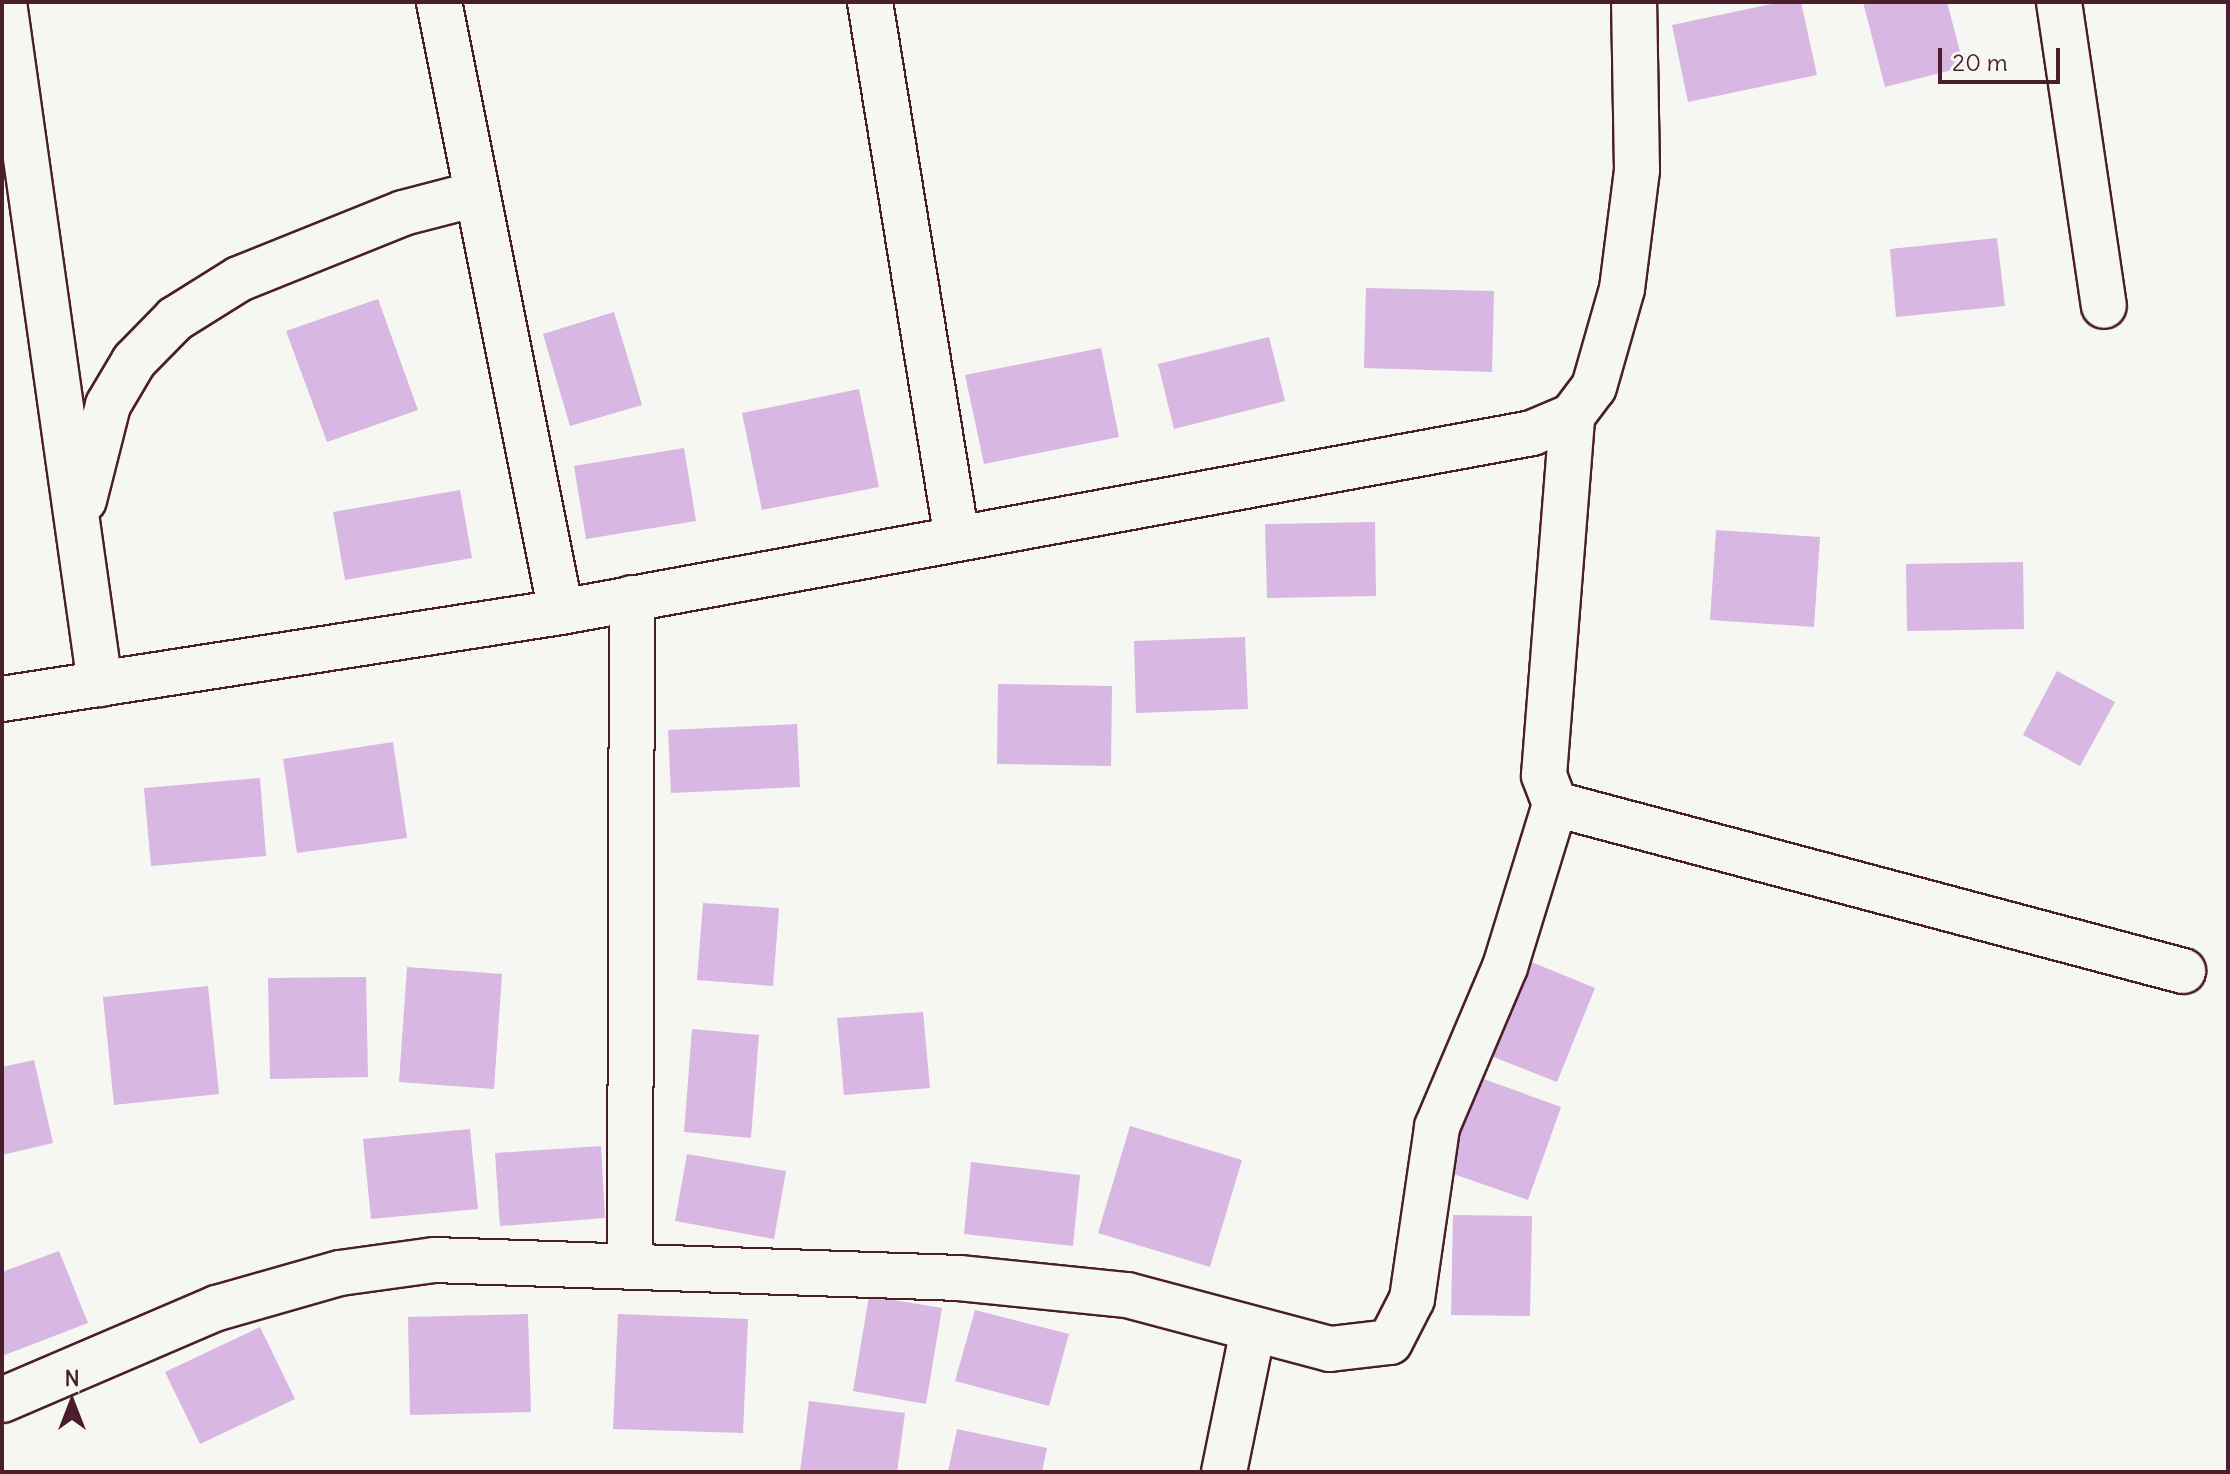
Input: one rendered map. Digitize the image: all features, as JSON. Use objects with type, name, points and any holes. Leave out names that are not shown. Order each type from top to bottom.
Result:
[{"type":"street","points":[[4,2],[100,684]]},
{"type":"street","points":[[439,2],[561,612]]},
{"type":"street","points":[[870,2],[957,539]]},
{"type":"street","points":[[2,699],[561,612],[1532,433],[1572,416],[1594,387],[1622,289],[1637,170],[1634,2]]},
{"type":"street","points":[[2059,2],[2104,306]]},
{"type":"street","points":[[78,522],[108,405],[134,361],[175,319],[239,279],[403,213],[476,194]]},
{"type":"street","points":[[2,1400],[217,1308],[340,1273],[434,1260],[630,1263],[959,1278],[1127,1295],[1252,1334],[1367,1349],[1402,1329],[1437,1127],[1505,967],[1555,804],[1544,775],[1572,416]]},
{"type":"street","points":[[630,1263],[632,598]]},
{"type":"street","points":[[1555,804],[2183,971]]},
{"type":"street","points":[[1224,1472],[1252,1334]]},
{"type":"building","points":[[1781,2],[1801,2],[1817,75],[1688,102],[1672,25]]},
{"type":"building","points":[[1863,2],[1947,2],[1964,67],[1885,87]]},
{"type":"building","points":[[1997,238],[2005,306],[1896,317],[1890,249]]},
{"type":"building","points":[[1366,288],[1494,291],[1492,372],[1364,368]]},
{"type":"building","points":[[378,299],[418,410],[327,442],[286,331]]},
{"type":"building","points":[[614,312],[642,405],[570,426],[543,334]]},
{"type":"building","points":[[1269,337],[1285,401],[1174,429],[1158,364]]},
{"type":"building","points":[[1101,348],[1119,437],[984,464],[965,375]]},
{"type":"building","points":[[859,389],[879,487],[762,510],[742,413]]},
{"type":"building","points":[[684,448],[696,521],[586,539],[574,466]]},
{"type":"building","points":[[460,490],[472,558],[345,580],[333,512]]},
{"type":"building","points":[[1375,522],[1376,596],[1267,598],[1265,524]]},
{"type":"building","points":[[1716,530],[1820,537],[1814,627],[1710,620]]},
{"type":"building","points":[[2023,562],[2024,629],[1907,631],[1906,564]]},
{"type":"building","points":[[1245,637],[1248,709],[1136,713],[1134,641]]},
{"type":"building","points":[[2057,671],[2115,702],[2080,766],[2023,735]]},
{"type":"building","points":[[998,684],[1112,686],[1111,766],[997,764]]},
{"type":"building","points":[[797,724],[800,787],[671,793],[668,730]]},
{"type":"building","points":[[393,742],[407,838],[297,853],[283,759]]},
{"type":"building","points":[[260,778],[266,856],[151,866],[144,788]]},
{"type":"building","points":[[703,903],[779,908],[773,986],[697,980]]},
{"type":"building","points":[[1519,957],[1595,988],[1557,1082],[1481,1052]]},
{"type":"building","points":[[407,967],[502,974],[494,1089],[399,1082]]},
{"type":"building","points":[[366,977],[368,1077],[270,1079],[268,978]]},
{"type":"building","points":[[208,986],[219,1094],[114,1105],[103,997]]},
{"type":"building","points":[[923,1012],[930,1088],[844,1095],[837,1018]]},
{"type":"building","points":[[692,1029],[759,1035],[751,1138],[684,1132]]},
{"type":"building","points":[[34,1060],[53,1143],[2,1155],[2,1067]]},
{"type":"building","points":[[1478,1077],[1561,1107],[1528,1200],[1445,1171]]},
{"type":"building","points":[[1130,1126],[1242,1160],[1210,1267],[1098,1233]]},
{"type":"building","points":[[470,1129],[478,1209],[371,1219],[363,1139]]},
{"type":"building","points":[[601,1146],[605,1218],[500,1226],[495,1153]]},
{"type":"building","points":[[687,1154],[786,1171],[774,1239],[675,1221]]},
{"type":"building","points":[[971,1162],[1080,1175],[1073,1246],[964,1234]]},
{"type":"building","points":[[1453,1215],[1532,1216],[1530,1316],[1451,1315]]},
{"type":"building","points":[[59,1251],[88,1323],[2,1356],[2,1272]]},
{"type":"building","points":[[869,1296],[942,1308],[926,1404],[853,1391]]},
{"type":"building","points":[[975,1310],[1069,1334],[1049,1406],[955,1381]]},
{"type":"building","points":[[528,1314],[531,1412],[410,1415],[408,1317]]},
{"type":"building","points":[[618,1314],[748,1319],[743,1433],[613,1429]]},
{"type":"building","points":[[260,1327],[295,1399],[200,1444],[165,1372]]},
{"type":"building","points":[[809,1401],[905,1413],[897,1472],[800,1472]]},
{"type":"building","points":[[957,1429],[1047,1448],[1042,1472],[948,1472]]}]
